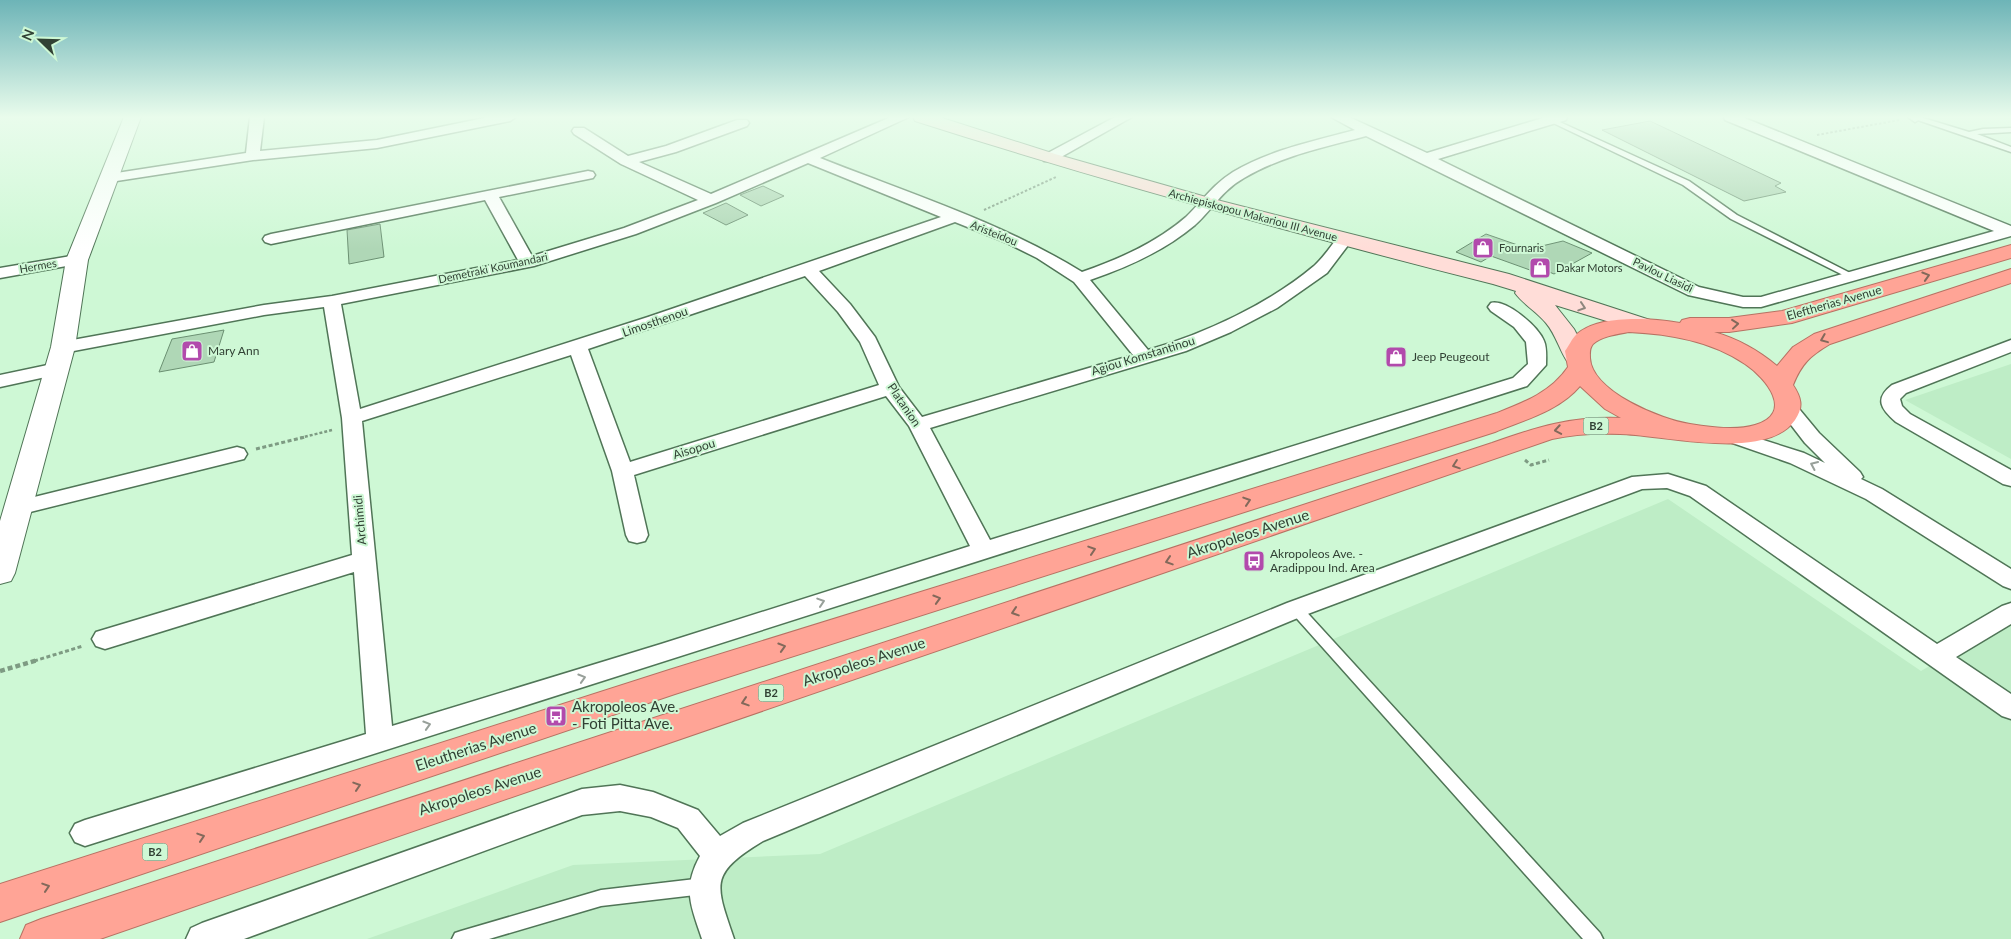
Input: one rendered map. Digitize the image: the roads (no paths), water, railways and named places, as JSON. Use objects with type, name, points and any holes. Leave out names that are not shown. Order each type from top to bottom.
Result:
[{"type":"highway","name":"Eleftherias Avenue","points":[[1647,325],[1729,325],[1784,318],[2011,238]]},
{"type":"highway","name":"B2","points":[[1784,396],[1772,373],[1756,361],[1730,346],[1691,332],[1647,325],[1616,326],[1595,332],[1581,342],[1578,362],[1586,380],[1615,404],[1654,423],[1694,433],[1731,436],[1765,430],[1784,417],[1784,396],[1784,372],[1799,353],[1822,339],[2011,276]]},
{"type":"highway","name":"Eleutherias Avenue","points":[[0,903],[669,683],[1486,426],[1525,411],[1556,394],[1567,385],[1578,362]]},
{"type":"highway","name":"Akropoleos Avenue","points":[[41,939],[1546,433],[1590,426],[1618,426],[1694,433]]},
{"type":"main road","name":"Archiepiskopou Makariou III Avenue","points":[[1058,161],[1344,240],[1500,279],[1601,314],[1647,325]]},
{"type":"main road","name":"Archiepiskopou Makariou III Avenue","points":[[1500,279],[1528,294],[1549,312],[1565,332],[1578,362]]},
{"type":"street","points":[[0,573],[60,358],[77,260],[116,161]]},
{"type":"street","points":[[110,178],[221,161]]},
{"type":"street","points":[[626,161],[712,200]]},
{"type":"street","name":"Demetraki Koumandari","points":[[0,381],[60,358],[264,310],[332,301],[528,263],[630,231],[712,200],[806,161]]},
{"type":"street","name":"Aristeidou","points":[[815,161],[1011,239],[1043,255],[1080,278],[1144,357]]},
{"type":"street","points":[[1080,278],[1121,264],[1173,235],[1193,219],[1221,187],[1248,170],[1268,161]]},
{"type":"street","name":"Pavlou Liasidi","points":[[1432,161],[1694,291],[1743,302],[1761,302],[1852,276],[2011,238]]},
{"type":"street","points":[[1834,161],[2011,238]]},
{"type":"street","points":[[271,239],[588,174]]},
{"type":"street","points":[[490,195],[528,263]]},
{"type":"street","name":"Limosthenou","points":[[352,421],[578,348],[959,219]]},
{"type":"street","name":"Agiou Komstantinou","points":[[918,425],[1179,347],[1225,328],[1271,304],[1321,269],[1344,240]]},
{"type":"street","name":"Hermes","points":[[0,273],[77,260]]},
{"type":"street","name":"Platanion","points":[[809,270],[844,308],[870,341],[890,388],[918,425],[984,550]]},
{"type":"street","name":"Archimidi","points":[[332,301],[352,421],[380,739]]},
{"type":"street","points":[[85,833],[380,739],[661,654],[984,550],[1520,382],[1537,365],[1535,341],[1520,323],[1497,307]]},
{"type":"street","points":[[2011,346],[1899,389],[1892,395],[1890,402],[1903,418],[2011,479]]},
{"type":"street","points":[[578,348],[623,471],[637,535]]},
{"type":"street","name":"Aisopou","points":[[623,471],[890,388]]},
{"type":"street","points":[[1784,396],[1827,453],[1874,494]]},
{"type":"street","points":[[1731,436],[1797,458],[1874,494],[2011,580]]},
{"type":"street","points":[[18,508],[237,454]]},
{"type":"street","points":[[718,939],[704,886],[709,869],[718,856],[734,842],[753,832],[1296,609],[1640,482],[1656,480],[1682,485],[1698,491],[2011,708]]},
{"type":"street","points":[[105,639],[364,560]]},
{"type":"street","points":[[1937,656],[2011,612]]},
{"type":"street","points":[[202,939],[582,802],[620,798],[653,805],[688,819],[718,856]]},
{"type":"lane","points":[[1641,161],[1686,183],[1734,217],[1852,276]]},
{"type":"lane","points":[[1296,609],[1594,939]]},
{"type":"lane","points":[[461,939],[601,898],[704,886]]},
{"type":"place","name":"Fournaris","points":[[1483,248]]},
{"type":"place","name":"Dakar Motors","points":[[1540,268]]},
{"type":"place","name":"Mary Ann","points":[[192,351]]},
{"type":"place","name":"Jeep Peugeout","points":[[1396,357]]},
{"type":"place","name":"Akropoleos Ave. - Aradippou Ind. Area","points":[[1254,561]]},
{"type":"place","name":"Akropoleos Ave. - Foti Pitta Ave.","points":[[556,716]]}]
